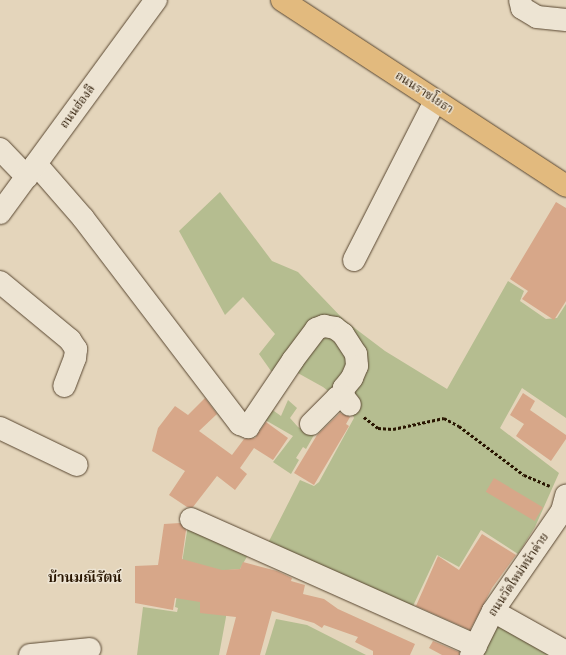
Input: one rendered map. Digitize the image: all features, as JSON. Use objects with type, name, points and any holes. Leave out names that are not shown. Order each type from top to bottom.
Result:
[{"type":"main road","name":"ถนนราชโยธา","points":[[282,0],[566,186]]},
{"type":"street","name":"ถนนฮ่องลี","points":[[0,213],[156,0]]},
{"type":"street","points":[[520,0],[522,8],[537,17],[566,20]]},
{"type":"street","points":[[354,260],[435,101]]},
{"type":"street","points":[[0,149],[31,170],[83,218],[240,424],[248,427],[293,360],[316,329],[324,326],[335,328],[343,334],[356,354],[356,366],[352,378],[344,388],[346,400],[337,398],[311,424]]},
{"type":"street","points":[[0,282],[70,340],[76,349],[75,358],[64,386]]},
{"type":"street","points":[[0,428],[77,465]]},
{"type":"street","name":"ถนนวัดใหม่หน้าค่าย","points":[[473,651],[493,611],[562,511],[560,492]]},
{"type":"street","points":[[191,519],[473,651]]},
{"type":"street","points":[[493,611],[566,652]]},
{"type":"street","points":[[30,655],[90,649]]},
{"type":"path","points":[[346,400],[378,428],[393,429],[444,418],[459,426],[524,475],[538,479],[560,492]]},
{"type":"green space","points":[[220,192],[272,261],[298,272],[344,320],[385,351],[447,389],[508,281],[524,291],[520,301],[546,319],[557,318],[566,304],[566,418],[522,388],[500,428],[559,473],[535,527],[518,554],[481,530],[459,567],[437,555],[413,606],[267,545],[300,480],[314,486],[319,482],[354,418],[350,408],[323,387],[296,372],[271,371],[259,354],[275,334],[243,297],[225,315],[179,231]]},
{"type":"green space","points":[[288,400],[297,408],[290,418],[298,427],[314,435],[306,449],[303,447],[296,458],[299,460],[291,474],[273,462],[293,436],[260,417],[267,406],[281,416]]},
{"type":"green space","points":[[188,525],[249,553],[240,569],[228,570],[226,617],[219,655],[137,655],[143,607],[177,612],[178,608],[175,607]]},
{"type":"green space","points":[[276,619],[307,625],[366,655],[265,655]]},
{"type":"green space","points":[[497,621],[559,655],[481,655]]},
{"type":"building","points":[[556,202],[566,208],[566,301],[554,320],[522,299],[528,291],[510,279]]},
{"type":"building","points":[[523,393],[535,401],[530,410],[566,435],[566,439],[551,461],[516,436],[524,424],[510,415]]},
{"type":"building","points":[[205,398],[217,414],[199,431],[232,455],[244,439],[255,438],[266,422],[288,438],[273,460],[254,448],[240,468],[247,474],[235,490],[217,476],[193,507],[187,507],[169,495],[185,471],[152,451],[158,428],[175,406],[188,415]]},
{"type":"building","points":[[340,413],[350,417],[346,424],[349,426],[314,485],[294,473],[317,435]]},
{"type":"building","points":[[494,478],[543,507],[535,521],[486,492]]},
{"type":"building","points":[[180,523],[186,530],[182,559],[222,570],[240,569],[243,562],[277,571],[292,578],[291,581],[305,585],[303,594],[324,599],[338,609],[415,644],[410,655],[373,655],[373,651],[355,642],[358,637],[324,625],[322,628],[314,623],[272,611],[260,655],[226,655],[236,617],[200,613],[200,602],[175,598],[173,610],[135,603],[135,566],[158,565],[164,524]]},
{"type":"building","points":[[482,534],[516,555],[492,588],[470,630],[416,606],[438,556],[459,570]]},
{"type":"building","points":[[433,641],[459,652],[459,655],[442,655],[429,648]]},
{"type":"district","name":"บ้านมณีรัตน์","points":[[85,578]]}]
